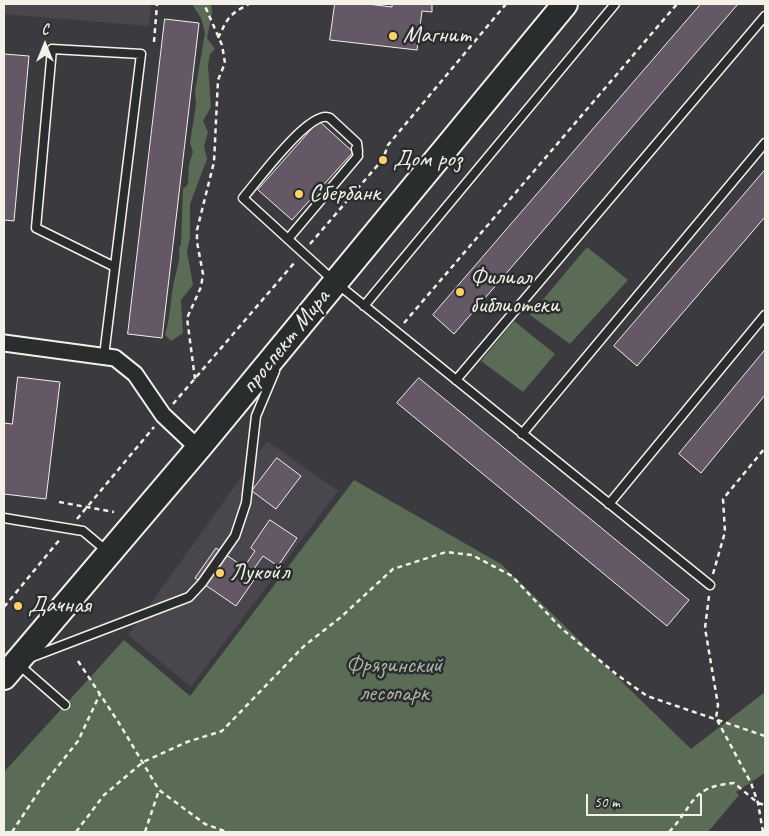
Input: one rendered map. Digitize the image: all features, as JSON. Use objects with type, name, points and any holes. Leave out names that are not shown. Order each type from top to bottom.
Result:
[{"type":"main road","name":"проспект Мира","points":[[10,670],[110,554],[565,4]]},
{"type":"street","points":[[4,343],[115,358],[135,374],[163,415],[198,448]]},
{"type":"lane","points":[[364,306],[615,4]]},
{"type":"lane","points":[[456,380],[765,16]]},
{"type":"lane","points":[[104,356],[115,267],[141,54],[52,49],[36,228],[115,267]]},
{"type":"lane","points":[[288,239],[358,156],[358,152],[324,118],[315,119],[299,132],[243,198],[335,282],[710,586]]},
{"type":"lane","points":[[522,434],[765,143]]},
{"type":"lane","points":[[609,504],[765,315]]},
{"type":"lane","points":[[10,670],[188,597],[202,583],[235,536],[246,503],[256,416],[286,341]]},
{"type":"lane","points":[[4,518],[83,531],[110,554]]},
{"type":"lane","points":[[10,670],[65,705]]},
{"type":"path","points":[[154,42],[157,4]]},
{"type":"path","points":[[195,379],[187,318],[201,287],[203,274],[197,242],[197,230],[214,162],[218,80],[225,63],[218,38],[204,4]]},
{"type":"path","points":[[218,38],[223,25],[234,12],[249,4]]},
{"type":"path","points":[[4,607],[163,415],[384,159],[388,145],[506,4]]},
{"type":"path","points":[[396,332],[677,4]]},
{"type":"path","points":[[763,832],[752,783],[716,718],[718,705],[705,628],[710,586],[725,532],[723,499],[765,448]]},
{"type":"path","points":[[60,502],[114,512]]},
{"type":"path","points":[[76,832],[104,795],[143,762],[188,742],[222,730],[304,646],[341,617],[393,569],[446,552],[472,555],[512,576],[561,628],[616,674],[647,696],[765,736]]},
{"type":"path","points":[[78,660],[159,790],[205,824],[228,832]]},
{"type":"path","points":[[12,832],[43,786],[78,741],[100,694]]},
{"type":"path","points":[[669,832],[695,797],[715,785],[734,783],[758,803],[765,805]]},
{"type":"path","points":[[145,832],[159,790]]},
{"type":"shaded area","points":[[4,4],[151,4],[149,26],[4,14]]},
{"type":"shaded area","points":[[267,441],[338,491],[191,687],[128,635]]},
{"type":"green space","points":[[192,4],[211,4],[212,12],[207,38],[215,49],[210,54],[208,65],[211,107],[203,121],[208,132],[204,146],[207,159],[190,204],[190,237],[187,252],[193,285],[181,300],[183,333],[171,341],[165,335],[178,268],[183,189],[188,184],[189,164],[193,152],[190,143],[196,104],[195,92],[205,33],[201,18]]},
{"type":"green space","points":[[587,247],[628,280],[570,344],[530,315]]},
{"type":"green space","points":[[514,321],[555,354],[523,392],[481,361]]},
{"type":"green space","name":"Фрязинский лесопарк","points":[[354,480],[501,564],[691,749],[765,692],[765,773],[736,792],[739,795],[708,832],[4,832],[4,772],[124,640],[190,696]]},
{"type":"building","points":[[335,4],[368,4],[392,7],[392,4],[432,4],[432,12],[422,11],[417,50],[330,40]]},
{"type":"building","points":[[701,4],[738,4],[454,334],[433,315]]},
{"type":"building","points":[[165,19],[199,23],[162,338],[128,334]]},
{"type":"building","points":[[4,54],[29,56],[14,221],[4,220]]},
{"type":"building","points":[[319,121],[353,152],[292,220],[258,190]]},
{"type":"building","points":[[765,170],[765,217],[637,366],[614,346]]},
{"type":"building","points":[[765,350],[765,395],[701,473],[679,454]]},
{"type":"building","points":[[18,377],[60,382],[46,499],[4,494],[4,423],[12,424]]},
{"type":"building","points":[[419,378],[689,600],[667,626],[397,403]]},
{"type":"building","points":[[277,458],[301,476],[276,509],[252,491]]},
{"type":"building","points":[[270,520],[297,538],[278,566],[263,556],[251,573],[256,577],[236,606],[195,578],[216,548],[244,567],[255,551],[251,548]]},
{"type":"place","name":"Магнит","points":[[393,36]]},
{"type":"place","name":"Дом роз","points":[[383,160]]},
{"type":"place","name":"Сбербанк","points":[[299,194]]},
{"type":"place","name":"Филиал библиотеки","points":[[460,292]]},
{"type":"place","name":"Лукойл","points":[[220,573]]},
{"type":"place","name":"Дачная","points":[[18,606]]}]
